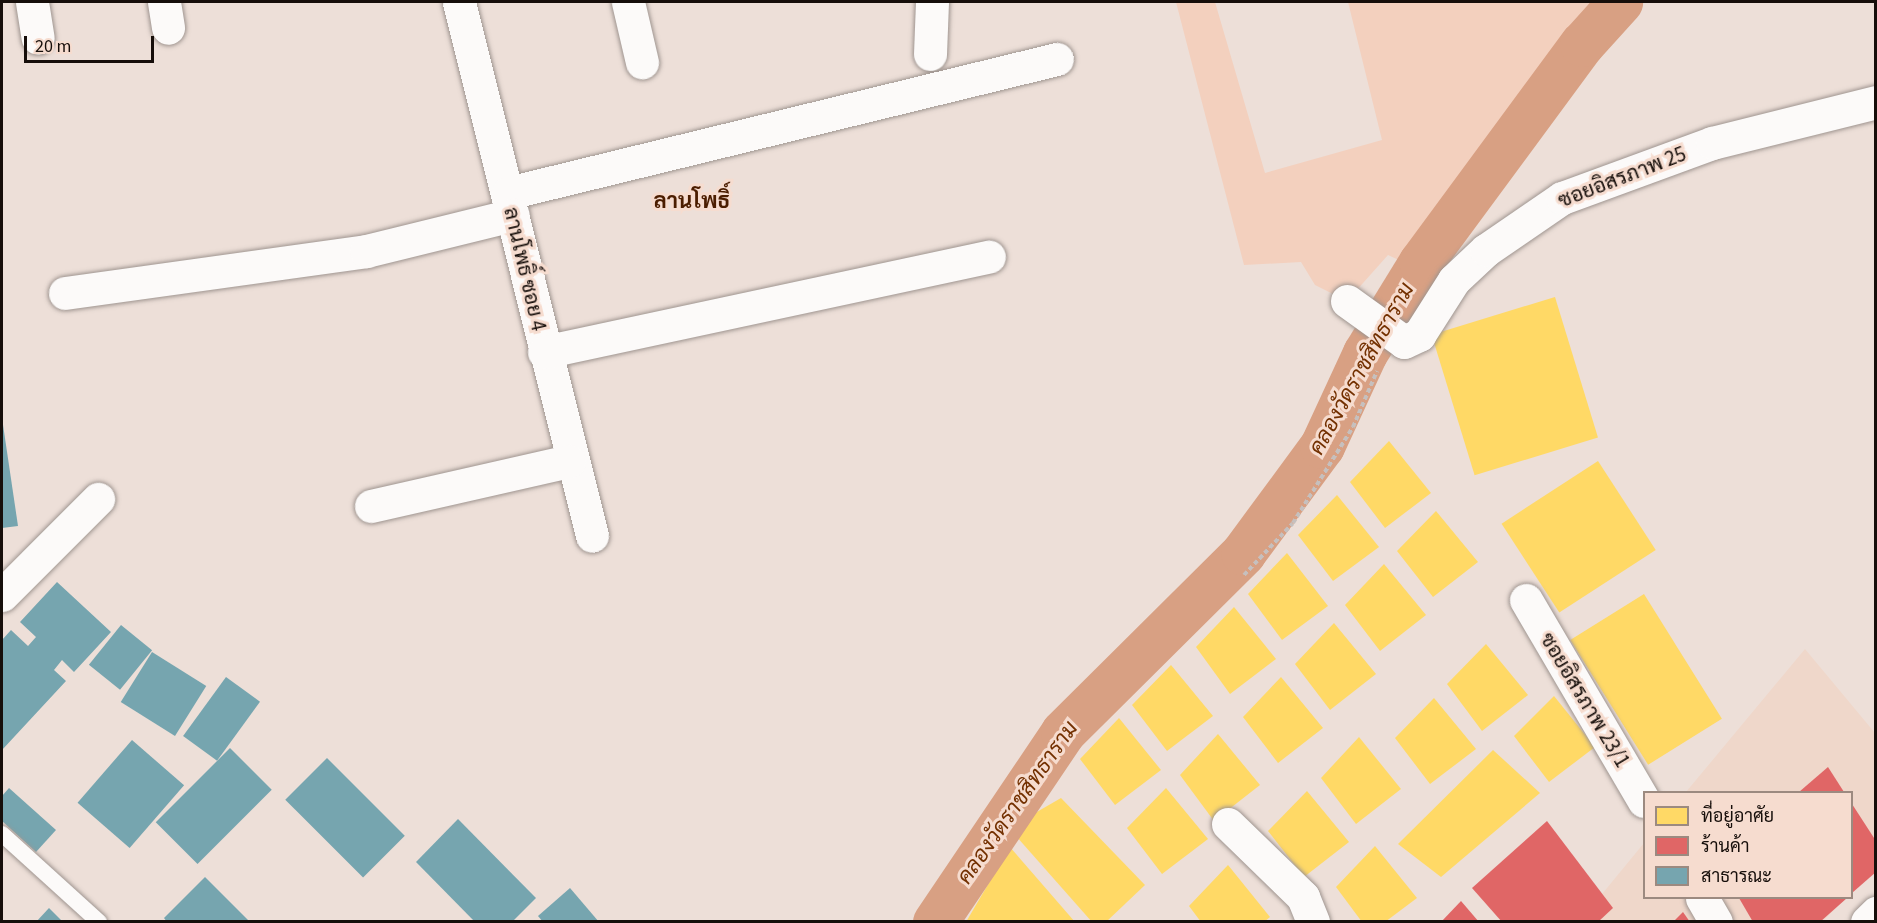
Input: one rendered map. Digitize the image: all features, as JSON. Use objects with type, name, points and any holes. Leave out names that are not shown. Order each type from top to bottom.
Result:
[{"type":"street","points":[[32,2],[38,38]]},
{"type":"street","name":"ลานโพธิ์ ซอย 4","points":[[459,2],[510,204],[569,461],[592,536]]},
{"type":"street","points":[[628,2],[642,62]]},
{"type":"street","points":[[930,54],[932,2]]},
{"type":"street","points":[[64,293],[366,251],[510,204],[1057,59]]},
{"type":"street","name":"ซอยอิสรภาพ 25","points":[[1402,337],[1454,280],[1517,226],[1562,198],[1712,143],[1875,102]]},
{"type":"street","points":[[544,352],[989,257]]},
{"type":"street","points":[[1347,301],[1402,337]]},
{"type":"street","points":[[370,506],[569,461]]},
{"type":"street","points":[[2,595],[98,499]]},
{"type":"street","name":"ซอยอิสรภาพ 23/1","points":[[1526,600],[1643,799]]},
{"type":"street","points":[[1228,824],[1303,897],[1313,921]]},
{"type":"street","points":[[1703,899],[1716,921]]},
{"type":"street","points":[[1868,921],[1875,913]]},
{"type":"lane","points":[[2,834],[99,921]]},
{"type":"path","points":[[1244,575],[1293,523],[1353,427],[1402,337]]},
{"type":"shaded area","points":[[1176,2],[1215,2],[1265,173],[1382,140],[1348,2],[1598,2],[1403,262],[1388,255],[1347,301],[1315,285],[1301,262],[1244,265]]},
{"type":"shaded area","points":[[1805,649],[1875,733],[1875,866],[1853,890],[1853,791],[1687,791]]},
{"type":"shaded area","points":[[1643,844],[1643,899],[1845,899],[1823,921],[1579,922]]},
{"type":"building: ที่อยู่อาศัย","points":[[1555,297],[1598,438],[1475,475],[1432,335]]},
{"type":"building: ที่อยู่อาศัย","points":[[1389,441],[1431,493],[1385,528],[1350,482]]},
{"type":"building: ที่อยู่อาศัย","points":[[1598,461],[1656,550],[1559,613],[1502,524]]},
{"type":"building: ที่อยู่อาศัย","points":[[1337,495],[1379,547],[1333,581],[1298,535]]},
{"type":"building: ที่อยู่อาศัย","points":[[1436,511],[1478,562],[1433,597],[1397,551]]},
{"type":"building: ที่อยู่อาศัย","points":[[1287,553],[1328,606],[1282,640],[1248,594]]},
{"type":"building: ที่อยู่อาศัย","points":[[1384,564],[1426,615],[1380,651],[1345,605]]},
{"type":"building: ที่อยู่อาศัย","points":[[1644,594],[1722,719],[1648,765],[1570,640]]},
{"type":"building: ที่อยู่อาศัย","points":[[1234,607],[1276,659],[1230,694],[1196,647]]},
{"type":"building: ที่อยู่อาศัย","points":[[1334,623],[1376,674],[1330,710],[1295,664]]},
{"type":"building: ที่อยู่อาศัย","points":[[1486,644],[1528,695],[1482,731],[1447,684]]},
{"type":"building: ที่อยู่อาศัย","points":[[1171,665],[1213,716],[1167,751],[1132,705]]},
{"type":"building: ที่อยู่อาศัย","points":[[1281,677],[1323,728],[1278,763],[1243,717]]},
{"type":"building: ที่อยู่อาศัย","points":[[1554,696],[1595,747],[1549,782],[1514,736]]},
{"type":"building: ที่อยู่อาศัย","points":[[1434,698],[1476,749],[1430,784],[1395,738]]},
{"type":"building: ที่อยู่อาศัย","points":[[1119,718],[1161,770],[1115,805],[1080,759]]},
{"type":"building: ที่อยู่อาศัย","points":[[1218,734],[1260,785],[1214,821],[1180,775]]},
{"type":"building: ที่อยู่อาศัย","points":[[1359,737],[1401,789],[1356,824],[1321,778]]},
{"type":"building: ที่อยู่อาศัย","points":[[1493,750],[1540,793],[1441,877],[1398,844]]},
{"type":"building: ที่อยู่อาศัย","points":[[1166,788],[1208,839],[1162,874],[1127,828]]},
{"type":"building: ที่อยู่อาศัย","points":[[1307,791],[1349,842],[1304,877],[1268,831]]},
{"type":"building: ที่อยู่อาศัย","points":[[1061,798],[1145,885],[1106,922],[1092,922],[1009,828]]},
{"type":"building: ที่อยู่อาศัย","points":[[1375,846],[1417,898],[1385,922],[1362,922],[1336,887]]},
{"type":"building: ที่อยู่อาศัย","points":[[1010,847],[1075,922],[966,922]]},
{"type":"building: ที่อยู่อาศัย","points":[[1228,865],[1270,917],[1264,922],[1201,922],[1189,906]]},
{"type":"building: ร้านค้า","points":[[1828,767],[1843,791],[1800,791]]},
{"type":"building: ร้านค้า","points":[[1853,806],[1876,841],[1876,872],[1853,892]]},
{"type":"building: ร้านค้า","points":[[1547,821],[1613,908],[1598,922],[1502,922],[1472,888]]},
{"type":"building: ร้านค้า","points":[[1740,899],[1846,899],[1820,922],[1753,922]]},
{"type":"building: ร้านค้า","points":[[1461,901],[1479,922],[1441,922]]},
{"type":"building: ร้านค้า","points":[[1683,912],[1690,922],[1673,922]]},
{"type":"building: สาธารณะ","points":[[2,418],[18,526],[2,528]]},
{"type":"building: สาธารณะ","points":[[57,582],[111,632],[74,672],[62,660],[54,670],[66,681],[2,750],[2,640],[11,630],[28,646],[36,637],[20,622]]},
{"type":"building: สาธารณะ","points":[[121,625],[152,650],[120,690],[89,665]]},
{"type":"building: สาธารณะ","points":[[152,652],[206,686],[175,736],[121,702]]},
{"type":"building: สาธารณะ","points":[[226,677],[260,702],[217,761],[183,736]]},
{"type":"building: สาธารณะ","points":[[132,740],[184,785],[130,848],[78,803]]},
{"type":"building: สาธารณะ","points":[[230,748],[272,790],[197,864],[156,822]]},
{"type":"building: สาธารณะ","points":[[327,758],[405,836],[363,878],[285,800]]},
{"type":"building: สาธารณะ","points":[[9,788],[56,830],[36,852],[2,821],[2,796]]},
{"type":"building: สาธารณะ","points":[[458,819],[536,898],[512,922],[475,922],[416,862]]},
{"type":"building: สาธารณะ","points":[[205,877],[250,922],[167,922],[164,918]]},
{"type":"building: สาธารณะ","points":[[570,888],[599,922],[543,922],[538,916]]},
{"type":"building: สาธารณะ","points":[[49,908],[63,922],[36,922]]},
{"type":"waterway","name":"คลองวัดราชสิทธาราม","points":[[935,922],[1063,732],[1243,553],[1322,446],[1365,353],[1421,262],[1582,44],[1620,2]]},
{"type":"district","name":"ลานโพธิ์","points":[[692,202]]}]
